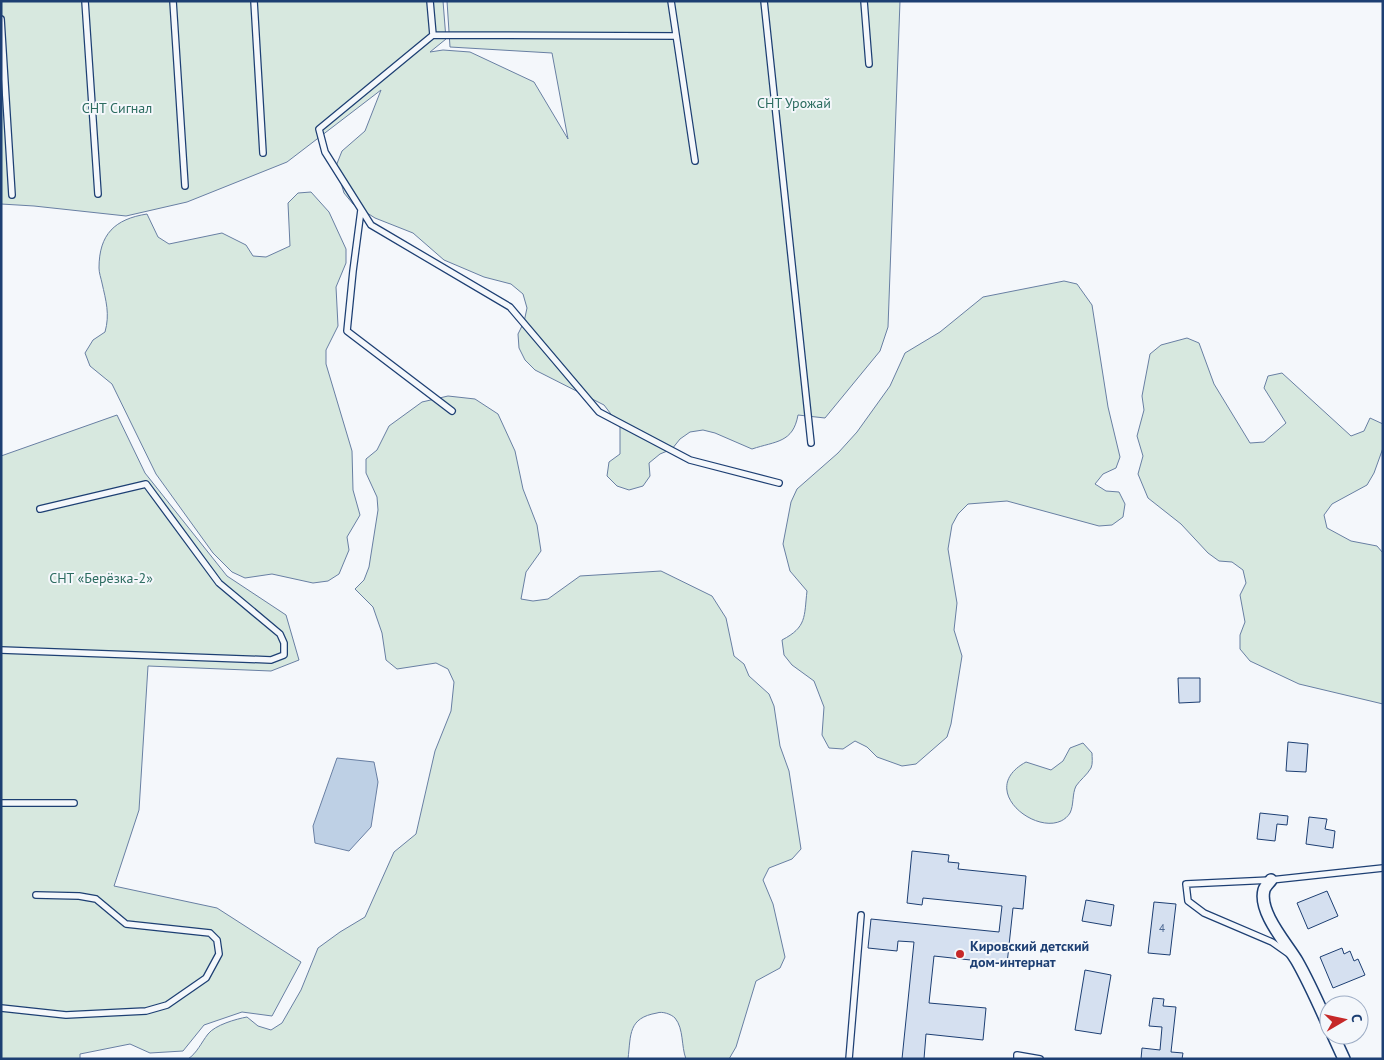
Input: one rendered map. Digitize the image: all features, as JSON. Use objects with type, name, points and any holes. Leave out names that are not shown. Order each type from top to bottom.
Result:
[{"type":"street","points":[[1271,880],[1264,889],[1264,901],[1279,936],[1297,960],[1319,1006]]},
{"type":"street","points":[[1338,1045],[1344,1059]]},
{"type":"lane","points":[[85,1],[98,194]]},
{"type":"lane","points":[[173,1],[185,186]]},
{"type":"lane","points":[[254,1],[263,153]]},
{"type":"lane","points":[[430,1],[433,35]]},
{"type":"lane","points":[[671,1],[694,161]]},
{"type":"lane","points":[[764,1],[811,443]]},
{"type":"lane","points":[[864,1],[869,64]]},
{"type":"lane","points":[[1,19],[12,196]]},
{"type":"lane","points":[[676,36],[433,35],[319,129],[325,152],[371,225],[510,307],[599,412],[690,460],[779,483]]},
{"type":"lane","points":[[361,210],[352,272],[347,331],[452,411]]},
{"type":"lane","points":[[1,650],[271,660],[284,655],[284,642],[280,634],[219,583],[146,484],[40,509]]},
{"type":"lane","points":[[1,803],[74,803]]},
{"type":"lane","points":[[1297,960],[1272,942],[1204,913],[1188,901],[1186,884],[1271,880],[1383,868]]},
{"type":"lane","points":[[1,1008],[66,1015],[146,1010],[167,1005],[206,978],[218,954],[217,940],[210,933],[126,924],[96,899],[79,896],[36,895]]},
{"type":"lane","points":[[849,1059],[861,915]]},
{"type":"lane","points":[[1017,1059],[1017,1054],[1040,1059]]},
{"type":"green space","points":[[1,1],[443,1],[446,39],[430,52],[443,50],[470,52],[534,82],[568,139],[552,53],[450,47],[447,1],[900,1],[888,327],[880,351],[825,418],[798,415],[796,424],[788,436],[776,442],[752,449],[715,433],[703,430],[690,432],[680,439],[672,449],[660,454],[649,463],[650,476],[643,486],[629,490],[617,486],[607,476],[609,462],[620,454],[620,426],[604,405],[535,370],[525,360],[519,348],[518,334],[524,322],[527,308],[523,294],[511,284],[484,277],[444,260],[413,233],[375,218],[353,204],[344,193],[336,166],[342,151],[365,131],[381,90],[287,162],[187,202],[126,216],[1,204]]},
{"type":"green space","points":[[311,192],[329,212],[346,249],[346,263],[336,287],[338,326],[326,350],[326,364],[352,451],[353,490],[360,515],[347,537],[349,550],[339,574],[328,581],[313,583],[272,574],[245,578],[232,572],[213,553],[156,474],[112,384],[90,366],[85,353],[93,340],[105,332],[107,319],[106,302],[99,270],[100,256],[102,246],[111,230],[126,220],[147,214],[158,237],[169,244],[222,233],[246,245],[253,256],[266,257],[290,246],[288,203],[298,193]]},
{"type":"green space","points":[[1064,281],[1077,284],[1092,305],[1108,407],[1120,457],[1116,468],[1103,474],[1095,484],[1106,491],[1119,492],[1125,504],[1123,517],[1112,525],[1099,526],[1007,501],[968,504],[958,514],[952,525],[948,549],[957,603],[954,630],[962,656],[951,724],[947,737],[916,764],[902,766],[877,757],[867,747],[855,741],[843,749],[829,748],[822,735],[824,707],[814,681],[792,665],[784,655],[782,640],[800,626],[804,615],[807,591],[790,571],[783,544],[791,502],[797,489],[838,453],[857,432],[890,386],[905,353],[940,332],[983,297]]},
{"type":"green space","points":[[1187,338],[1199,343],[1214,384],[1250,443],[1264,442],[1286,423],[1264,388],[1268,376],[1282,373],[1351,436],[1364,431],[1370,418],[1383,424],[1383,448],[1374,473],[1367,485],[1332,504],[1324,515],[1327,528],[1351,541],[1377,546],[1383,553],[1383,704],[1299,684],[1250,661],[1240,649],[1240,635],[1245,622],[1240,595],[1246,583],[1243,570],[1232,562],[1219,561],[1208,553],[1181,524],[1148,498],[1138,474],[1143,456],[1137,436],[1144,410],[1142,396],[1150,354],[1161,345]]},
{"type":"green space","points":[[448,396],[475,399],[498,414],[515,451],[523,489],[537,525],[541,551],[526,572],[521,599],[533,601],[548,599],[580,576],[661,571],[712,596],[726,618],[734,656],[744,664],[749,676],[769,694],[774,706],[780,746],[789,771],[801,849],[792,859],[769,868],[763,880],[773,904],[785,957],[780,968],[756,981],[736,1047],[729,1059],[686,1059],[678,1022],[671,1015],[659,1012],[648,1015],[636,1023],[631,1035],[628,1059],[188,1059],[211,1031],[226,1023],[247,1017],[258,1026],[271,1030],[282,1023],[301,990],[318,948],[365,917],[394,852],[416,834],[435,751],[451,711],[454,682],[448,669],[436,663],[397,669],[386,660],[382,633],[373,607],[355,589],[364,580],[369,567],[378,510],[377,497],[366,473],[366,459],[377,450],[389,426],[422,402]]},
{"type":"green space","name":"СНТ «Берёзка-2»","points":[[117,415],[145,473],[227,576],[286,615],[299,660],[271,671],[148,666],[139,810],[114,886],[217,908],[301,962],[272,1016],[242,1012],[204,1025],[183,1051],[150,1053],[130,1044],[80,1054],[80,1059],[1,1059],[1,456]]},
{"type":"green space","points":[[1083,743],[1092,753],[1092,765],[1076,786],[1070,813],[1060,822],[1047,823],[1032,819],[1020,811],[1010,800],[1007,787],[1011,774],[1026,762],[1051,770],[1063,761],[1070,748]]},
{"type":"water","points":[[337,758],[374,762],[378,782],[371,827],[349,851],[315,843],[313,826]]},
{"type":"building","points":[[1178,678],[1200,678],[1200,702],[1179,703]]},
{"type":"building","points":[[1288,742],[1308,744],[1306,772],[1286,771]]},
{"type":"building","points":[[1260,813],[1288,816],[1287,825],[1277,824],[1275,841],[1257,839]]},
{"type":"building","points":[[1309,817],[1327,819],[1325,829],[1335,831],[1333,848],[1306,844]]},
{"type":"building","name":"Кировский детский дом-интернат","points":[[912,851],[949,855],[948,862],[959,863],[958,869],[1026,876],[1023,909],[1013,908],[1007,964],[934,956],[929,1003],[986,1008],[983,1040],[926,1034],[924,1059],[902,1059],[914,942],[898,941],[897,951],[868,948],[871,919],[999,932],[1002,906],[923,898],[922,905],[907,903]]},
{"type":"building","points":[[1327,891],[1338,916],[1308,929],[1297,903]]},
{"type":"building","points":[[1086,900],[1114,905],[1111,926],[1082,921]]},
{"type":"building","points":[[1154,902],[1176,904],[1170,955],[1148,953]]},
{"type":"building","points":[[1342,948],[1344,954],[1350,951],[1354,961],[1358,959],[1365,975],[1333,988],[1320,957]]},
{"type":"building","points":[[1085,970],[1111,975],[1101,1034],[1075,1030]]},
{"type":"building","points":[[1153,998],[1164,999],[1163,1006],[1176,1007],[1171,1052],[1183,1053],[1182,1059],[1141,1059],[1142,1048],[1160,1050],[1162,1027],[1149,1026]]},
{"type":"place","name":"Кировский детский дом-интернат","points":[[960,954]]},
{"type":"park label","name":"СНТ Урожай","points":[[794,103]]},
{"type":"park label","name":"СНТ Сигнал","points":[[117,108]]}]
